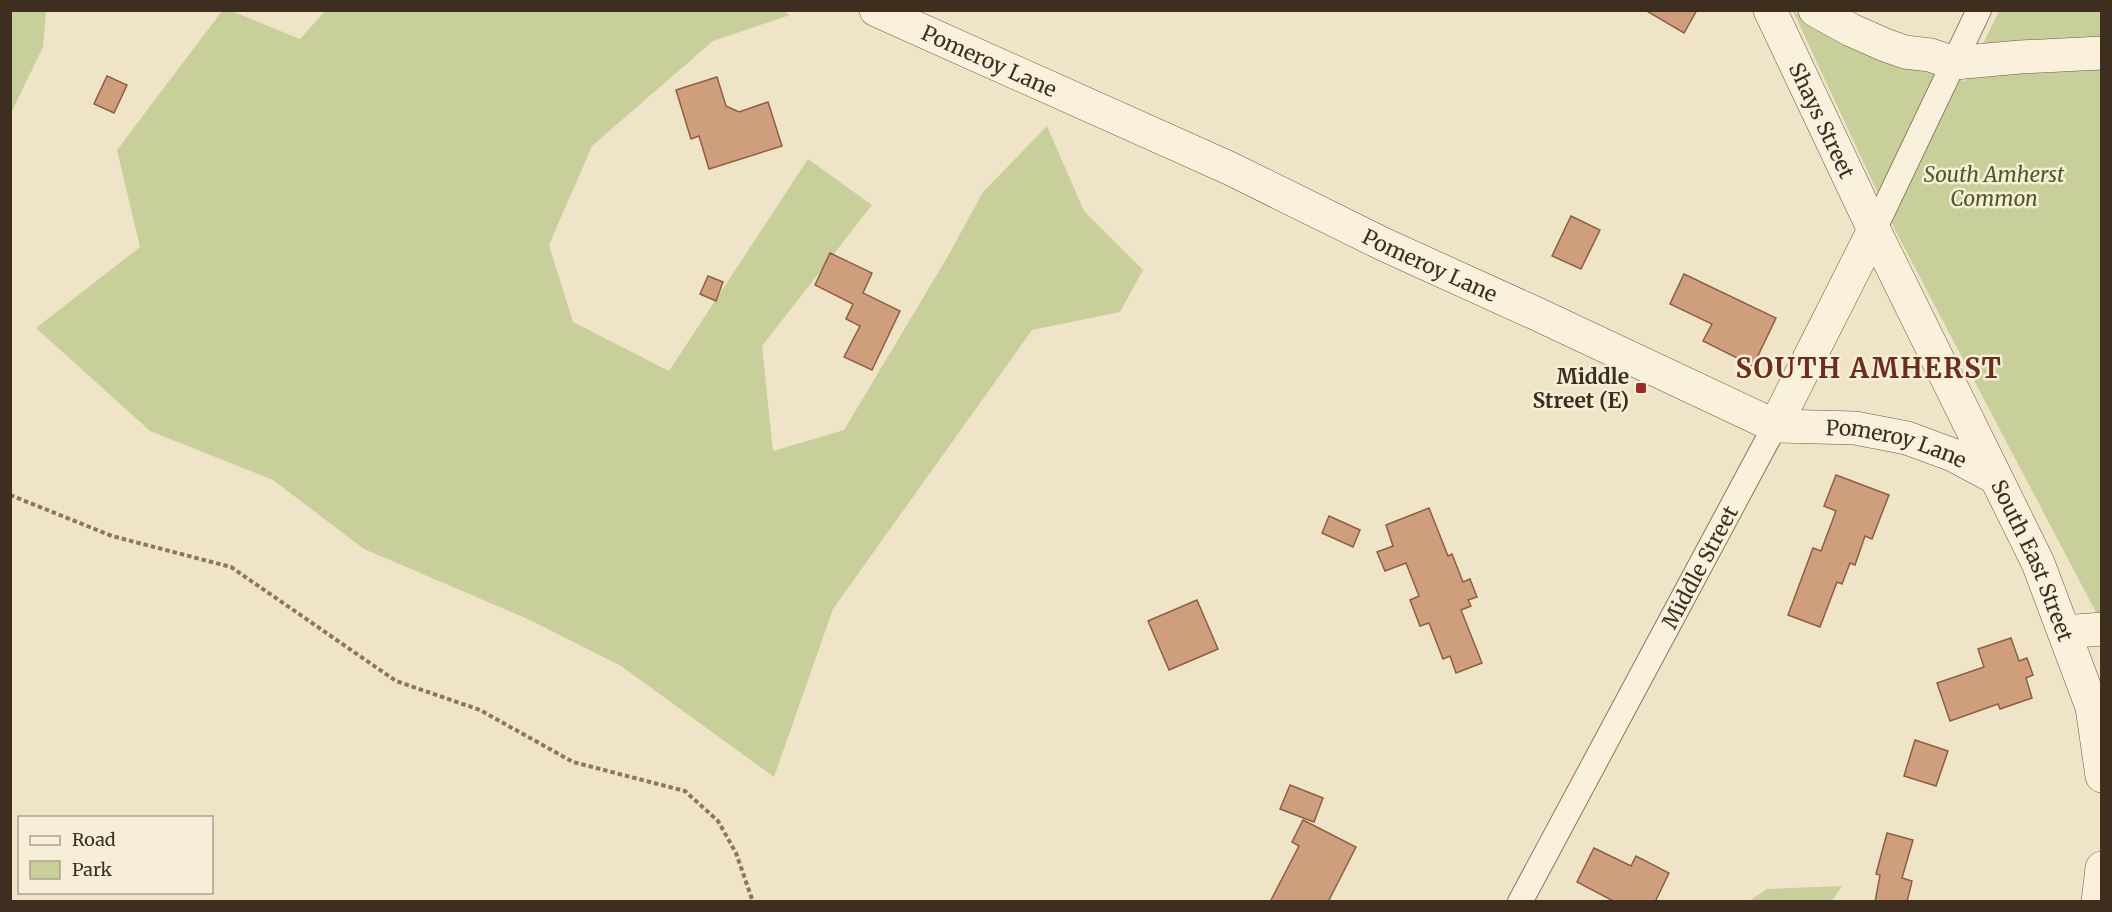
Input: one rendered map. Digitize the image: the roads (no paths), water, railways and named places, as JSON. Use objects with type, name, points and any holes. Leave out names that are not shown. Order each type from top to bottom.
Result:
[{"type":"main road","name":"Pomeroy Lane","points":[[876,10],[1229,168],[1385,245],[1775,426],[1855,428],[1906,438],[1953,455],[1996,478]]},
{"type":"main road","name":"Shays Street","points":[[1770,10],[1874,230]]},
{"type":"main road","points":[[1815,10],[1885,45],[1954,63],[2102,53]]},
{"type":"main road","name":"Middle Street","points":[[1775,426],[1874,230]]},
{"type":"main road","name":"South East Street","points":[[1874,230],[2038,563],[2092,708],[2102,776]]},
{"type":"main road","points":[[2064,632],[2102,629]]},
{"type":"main road","points":[[2098,902],[2102,868]]},
{"type":"street","points":[[1874,230],[1979,10]]},
{"type":"street","name":"Middle Street","points":[[1520,902],[1775,426]]},
{"type":"place","name":"Middle Street (E)","points":[[1641,388]]},
{"type":"district","name":"SOUTH AMHERST","points":[[1869,368]]},
{"type":"park label","name":"South Amherst Common","points":[[1994,186]]}]
